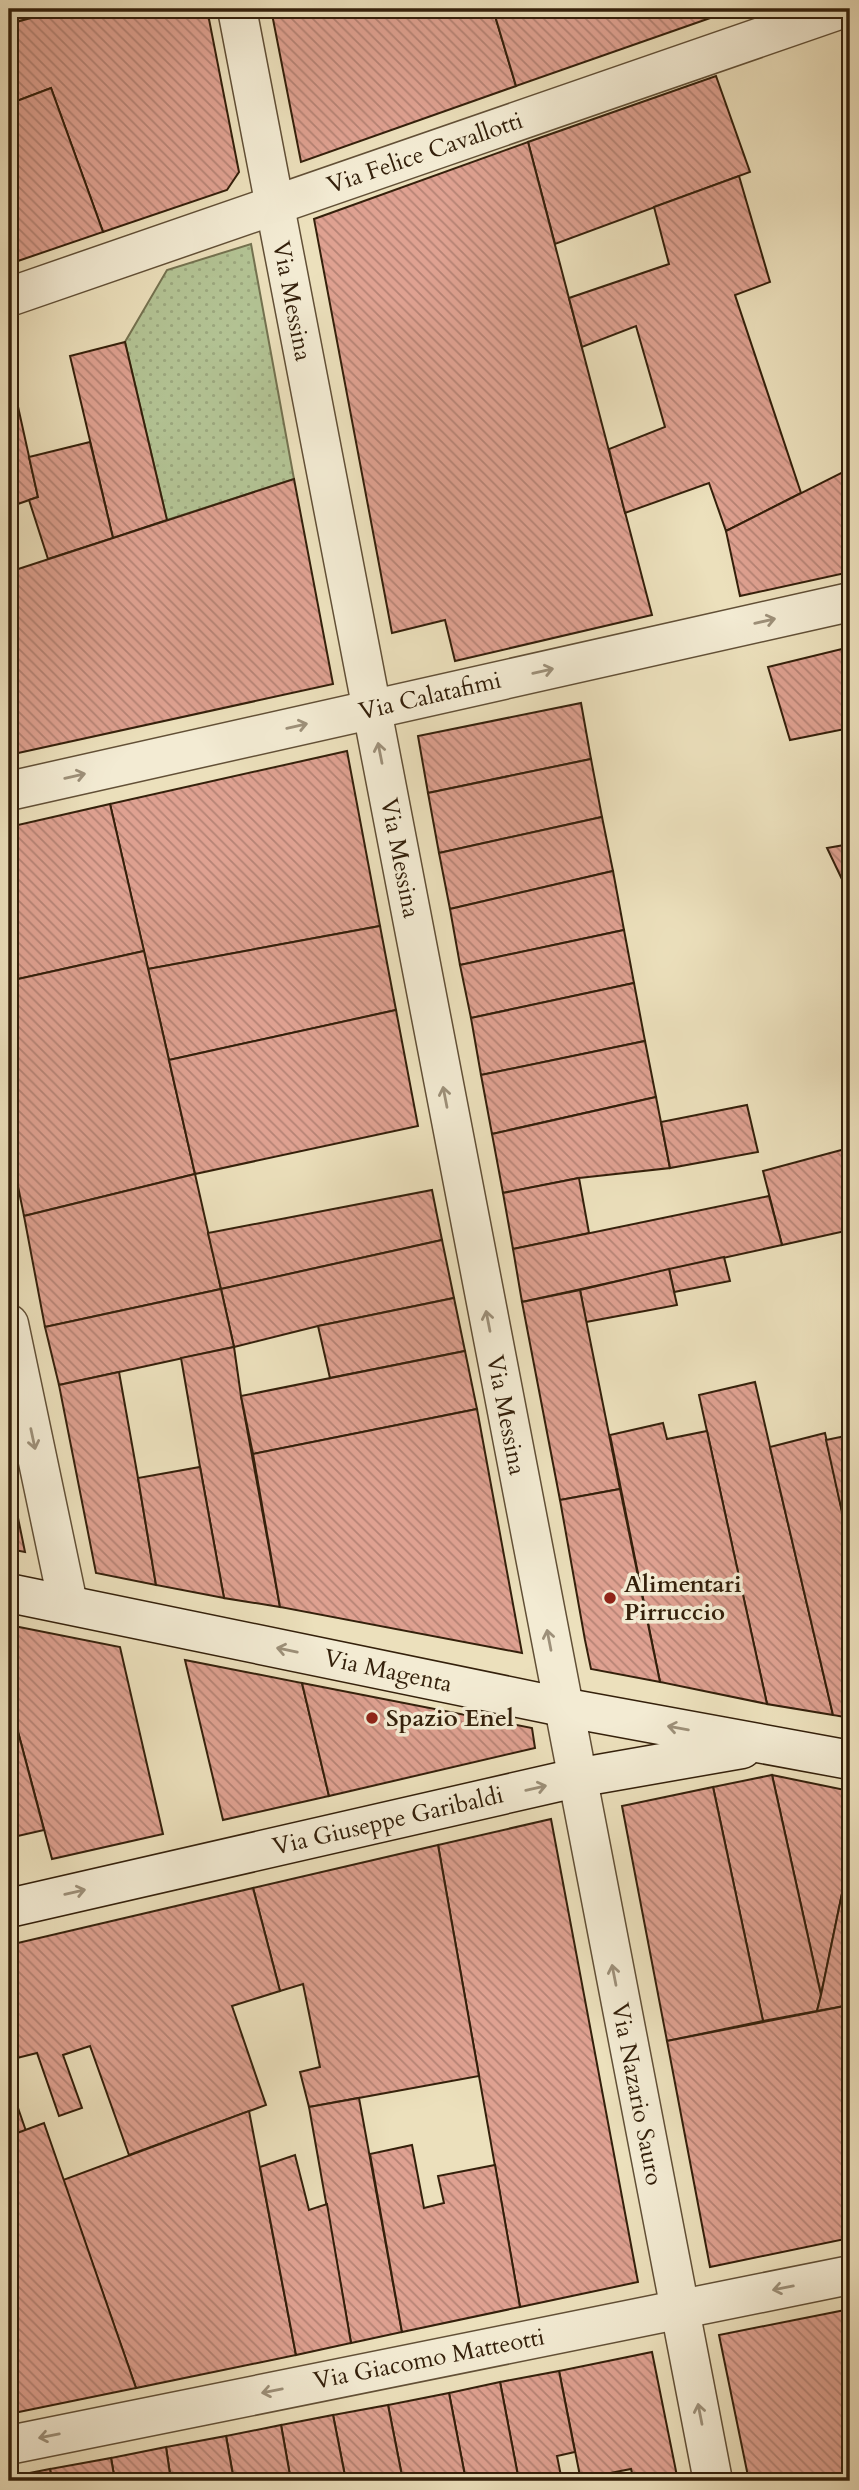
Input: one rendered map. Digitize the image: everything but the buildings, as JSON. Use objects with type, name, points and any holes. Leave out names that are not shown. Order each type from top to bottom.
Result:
[{"type":"street","name":"Via Messina","points":[[237,9],[562,1707]]},
{"type":"street","name":"Via Felice Cavallotti","points":[[9,297],[842,9]]},
{"type":"street","name":"Via Calatafimi","points":[[9,791],[850,602]]},
{"type":"street","points":[[9,1324],[68,1604]]},
{"type":"street","name":"Via Magenta","points":[[9,1593],[562,1707],[850,1760]]},
{"type":"street","name":"Via Nazario Sauro","points":[[562,1707],[713,2481]]},
{"type":"street","name":"Via Giuseppe Garibaldi","points":[[9,1908],[576,1779],[769,1744]]},
{"type":"street","name":"Via Giacomo Matteotti","points":[[9,2445],[850,2275]]},
{"type":"green space","points":[[251,244],[294,479],[167,520],[125,342],[167,270]]},
{"type":"place","name":"Alimentari Pirruccio","points":[[610,1598]]},
{"type":"place","name":"Spazio Enel","points":[[372,1718]]}]
